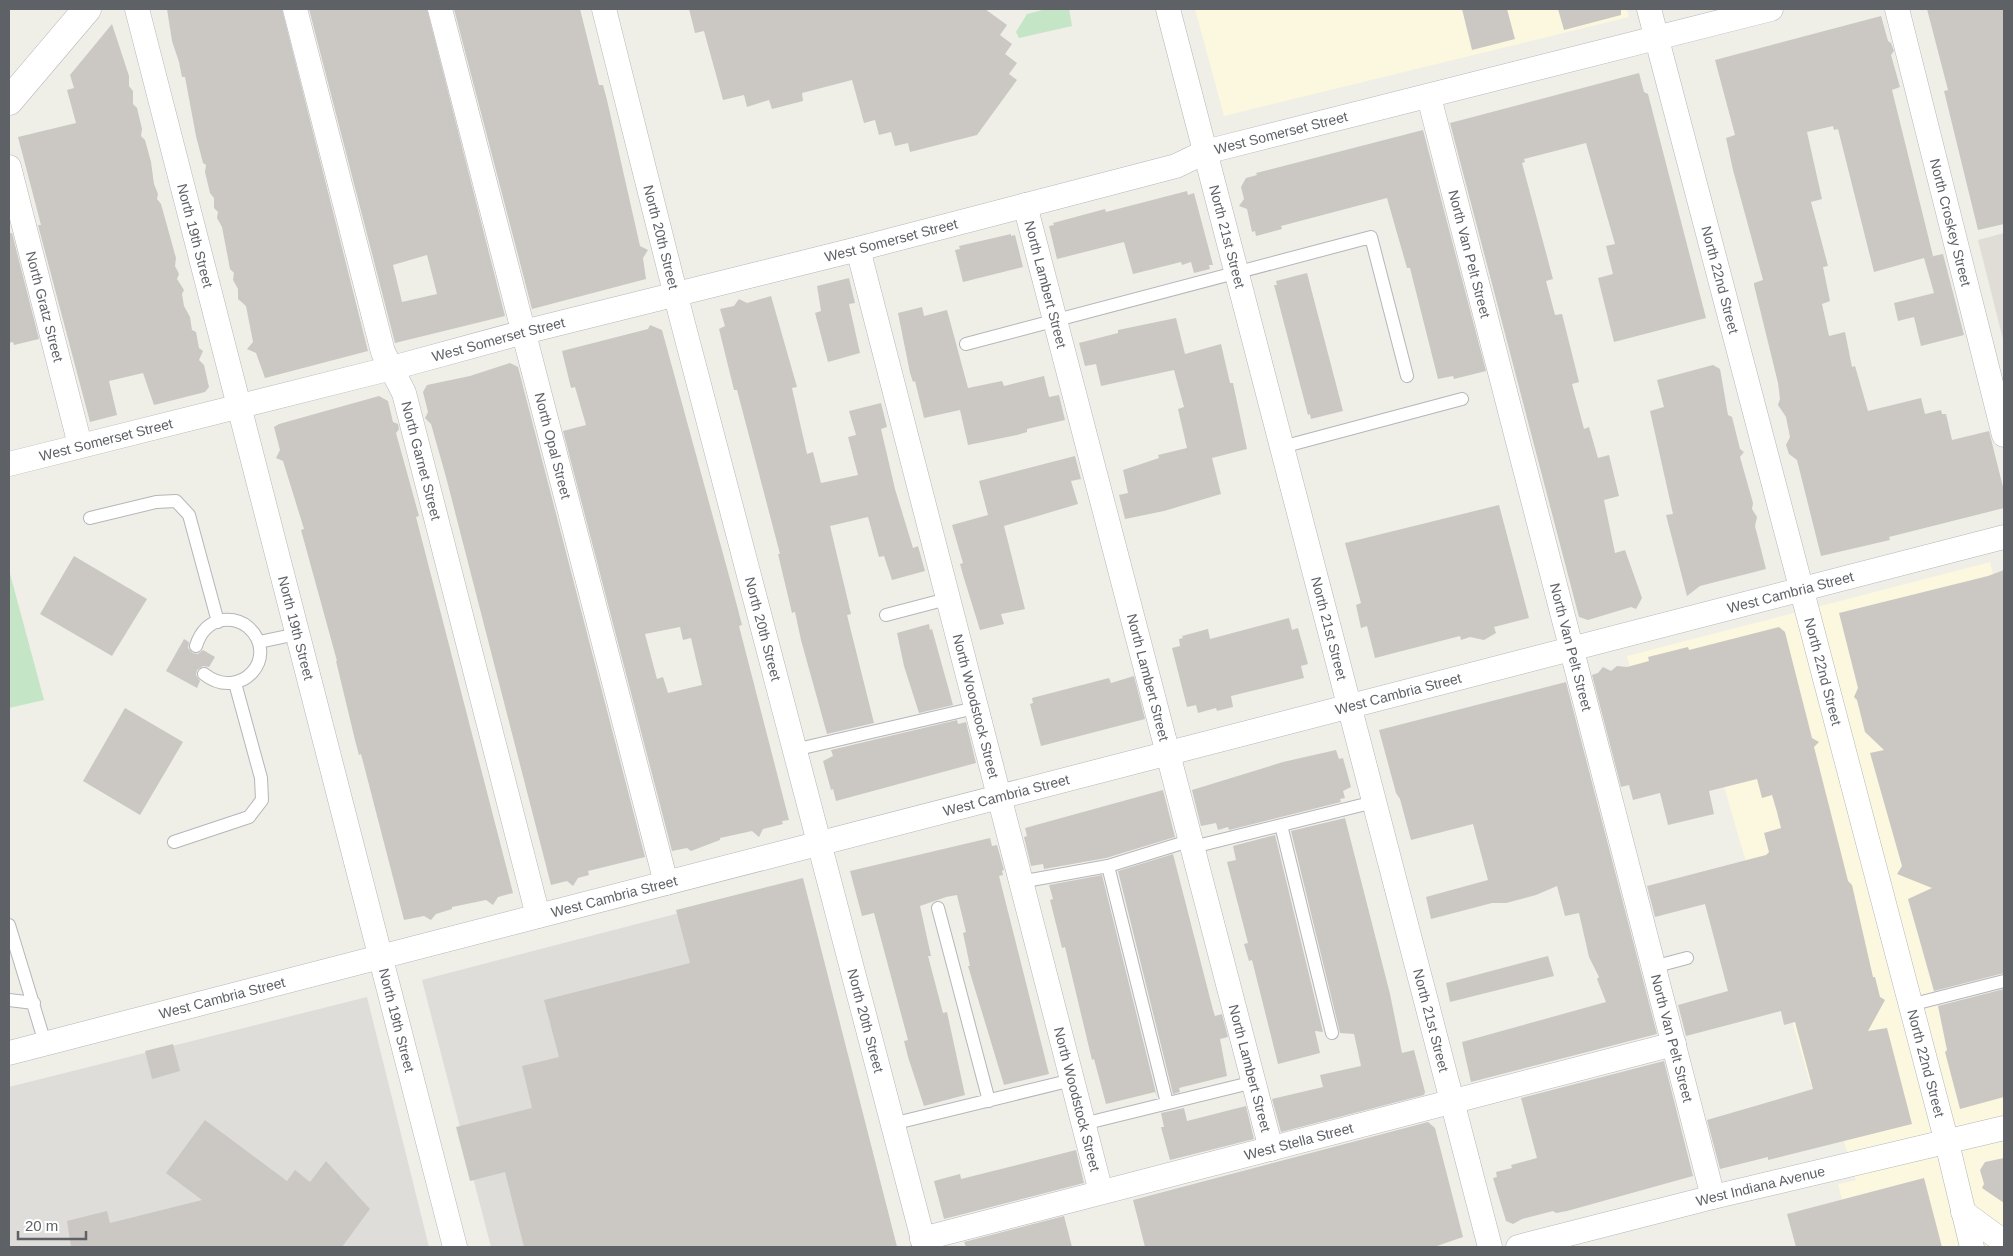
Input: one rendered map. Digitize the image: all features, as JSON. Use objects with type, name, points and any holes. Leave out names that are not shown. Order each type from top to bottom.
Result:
[{"type":"street","points":[[9,102],[87,9]]},
{"type":"street","name":"North 19th Street","points":[[137,9],[455,1247]]},
{"type":"street","name":"North Garnet Street","points":[[295,9],[384,352],[404,393],[538,916]]},
{"type":"street","name":"North Opal Street","points":[[440,9],[666,883]]},
{"type":"street","name":"North 20th Street","points":[[604,9],[675,293],[924,1243]]},
{"type":"street","name":"North 21st Street","points":[[1168,9],[1490,1247]]},
{"type":"street","name":"North 22nd Street","points":[[1649,9],[1800,590],[1947,1142],[1972,1247]]},
{"type":"street","name":"West Somerset Street","points":[[9,464],[392,368],[675,293],[858,249],[1176,166],[1205,152],[1429,97],[1771,9]]},
{"type":"street","name":"North Croskey Street","points":[[1897,9],[2004,436]]},
{"type":"street","name":"North Van Pelt Street","points":[[1429,97],[1713,1197]]},
{"type":"street","name":"North Gratz Street","points":[[9,167],[80,445]]},
{"type":"street","name":"North Lambert Street","points":[[1026,205],[1271,1148]]},
{"type":"street","name":"North Woodstock Street","points":[[858,249],[1101,1192]]},
{"type":"street","name":"West Cambria Street","points":[[9,1053],[2004,537]]},
{"type":"street","name":"West Stella Street","points":[[924,1243],[1101,1192],[1674,1044]]},
{"type":"street","name":"West Indiana Avenue","points":[[1518,1247],[1713,1197],[2004,1128]]},
{"type":"street","points":[[1963,1212],[2004,1242]]},
{"type":"lane","points":[[966,344],[1371,238],[1407,376]]},
{"type":"lane","points":[[1282,447],[1462,399]]},
{"type":"lane","points":[[90,518],[156,502],[176,501],[189,515],[218,622]]},
{"type":"lane","points":[[886,615],[947,599]]},
{"type":"lane","points":[[196,646],[205,629],[218,622],[235,620],[246,625],[254,632],[259,642],[260,654],[258,665],[252,674],[235,683],[222,684],[204,674]]},
{"type":"lane","points":[[259,642],[297,634]]},
{"type":"lane","points":[[174,842],[249,817],[262,800],[261,778],[235,683]]},
{"type":"lane","points":[[794,750],[975,708]]},
{"type":"lane","points":[[1020,882],[1108,866],[1193,843],[1281,825],[1374,802]]},
{"type":"lane","points":[[1281,825],[1332,1033]]},
{"type":"lane","points":[[1108,866],[1167,1103]]},
{"type":"lane","points":[[938,908],[988,1101]]},
{"type":"lane","points":[[9,925],[45,1043]]},
{"type":"lane","points":[[1653,966],[1687,958]]},
{"type":"lane","points":[[1910,1005],[2004,981]]},
{"type":"lane","points":[[9,1000],[34,1003]]},
{"type":"lane","points":[[892,1124],[1072,1080]]},
{"type":"lane","points":[[1083,1124],[1254,1082]]},
{"type":"shaded area","points":[[1195,9],[1627,9],[1629,17],[1224,116]]},
{"type":"shaded area","points":[[2004,233],[2004,343],[1978,240]]},
{"type":"shaded area","points":[[1990,562],[2004,618],[2004,840],[1997,842],[2004,871],[2004,919],[1920,942],[1939,1011],[2004,993],[2004,1247],[1854,1247],[1838,1184],[1856,1180],[1824,1080],[1810,1083],[1707,728],[1648,743],[1627,656]]},
{"type":"shaded area","points":[[802,881],[897,1247],[491,1247],[422,980]]},
{"type":"shaded area","points":[[367,997],[429,1247],[9,1247],[9,1087]]},
{"type":"green space","points":[[1046,9],[1069,9],[1072,26],[1019,38],[1016,32],[1027,14]]},
{"type":"green space","points":[[9,570],[44,700],[9,708]]},
{"type":"building","points":[[167,9],[282,9],[368,351],[265,378],[256,353],[247,349],[253,342],[246,306],[238,299],[238,289],[233,280],[234,273],[230,269],[222,227],[217,218],[218,212],[214,208],[214,198],[210,193],[205,172],[206,165],[203,163],[196,136],[185,77],[182,77],[172,41]]},
{"type":"building","points":[[309,9],[427,9],[505,316],[395,343]],"holes":[[[427,255],[437,294],[402,302],[393,265]]]},
{"type":"building","points":[[454,9],[580,9],[599,85],[603,85],[607,100],[640,246],[648,250],[643,258],[646,279],[532,309]]},
{"type":"building","points":[[689,9],[985,9],[1007,25],[1000,35],[1012,44],[1005,54],[1017,63],[1009,74],[1017,80],[977,135],[910,152],[908,143],[895,146],[891,132],[879,135],[875,120],[864,123],[852,80],[802,93],[803,101],[772,109],[769,100],[747,107],[744,95],[723,100],[704,31],[695,33]]},
{"type":"building","points":[[1462,9],[1507,9],[1515,39],[1472,50]]},
{"type":"building","points":[[1558,9],[1621,9],[1621,15],[1564,30]]},
{"type":"building","points":[[1927,9],[2004,9],[2004,224],[1978,230],[1944,91],[1948,90]]},
{"type":"building","points":[[1881,16],[1888,41],[1891,43],[1894,51],[1891,55],[1900,87],[1892,90],[1933,256],[1929,257],[1943,254],[1964,335],[1921,346],[1914,317],[1898,321],[1894,303],[1934,293],[1924,258],[1874,272],[1838,129],[1834,130],[1833,126],[1807,132],[1822,199],[1811,202],[1828,266],[1823,267],[1830,301],[1822,304],[1829,336],[1845,332],[1852,367],[1855,366],[1868,411],[1921,398],[1925,414],[1941,410],[1942,414],[1946,414],[1952,440],[1989,431],[2004,491],[2004,508],[1889,537],[1890,540],[1821,556],[1797,460],[1789,454],[1786,445],[1790,437],[1786,417],[1778,405],[1780,399],[1778,383],[1754,285],[1754,283],[1763,280],[1726,138],[1735,135],[1715,60]]},
{"type":"building","points":[[112,24],[129,76],[129,86],[133,91],[133,104],[137,108],[142,129],[141,136],[145,140],[151,162],[154,184],[158,194],[157,199],[161,204],[176,258],[175,266],[179,274],[177,279],[184,290],[182,294],[184,306],[190,317],[192,330],[196,332],[199,348],[203,351],[199,360],[204,365],[209,387],[205,392],[154,405],[143,373],[109,381],[117,415],[90,422],[38,225],[41,225],[18,137],[76,123],[67,90],[74,88],[70,75]]},
{"type":"building","points":[[1639,73],[1644,92],[1648,94],[1706,318],[1614,342],[1598,278],[1613,274],[1606,246],[1615,244],[1586,143],[1524,159],[1525,162],[1522,163],[1553,279],[1546,281],[1555,315],[1562,314],[1579,382],[1572,384],[1584,429],[1589,427],[1598,458],[1609,455],[1619,496],[1604,500],[1615,553],[1625,550],[1642,598],[1636,609],[1631,607],[1588,620],[1579,617],[1450,123]]},
{"type":"building","points":[[1423,130],[1486,371],[1454,379],[1453,376],[1438,379],[1410,268],[1407,268],[1387,198],[1281,226],[1282,229],[1256,236],[1255,231],[1252,232],[1247,209],[1239,206],[1244,199],[1241,187],[1246,178],[1257,175],[1256,173]]},
{"type":"building","points":[[1187,191],[1188,195],[1194,193],[1213,265],[1209,265],[1210,269],[1194,273],[1191,262],[1182,265],[1181,262],[1133,274],[1124,242],[1057,259],[1049,226],[1054,225],[1053,223],[1105,209],[1106,212]]},
{"type":"building","points":[[9,233],[12,233],[39,339],[14,345],[13,342],[9,343]]},
{"type":"building","points":[[1011,234],[1011,236],[1015,235],[1023,267],[963,282],[955,250],[960,249],[959,246]]},
{"type":"building","points":[[1307,273],[1343,411],[1311,419],[1310,414],[1308,415],[1274,285],[1277,285],[1276,281]]},
{"type":"building","points":[[849,278],[855,303],[849,304],[860,353],[828,362],[815,313],[821,311],[817,286]]},
{"type":"building","points":[[771,296],[797,387],[792,388],[807,454],[813,452],[821,483],[858,475],[848,437],[856,435],[849,411],[881,403],[887,427],[881,429],[895,489],[913,548],[918,546],[925,571],[892,580],[884,556],[879,557],[868,517],[830,526],[851,614],[847,615],[874,723],[827,734],[795,612],[792,613],[778,554],[780,554],[719,329],[725,326],[720,309],[734,306],[739,299],[747,303]]},
{"type":"building","points":[[922,307],[924,316],[947,310],[968,388],[1002,381],[1004,386],[1044,376],[1049,397],[1059,395],[1065,420],[1027,429],[1027,432],[1017,435],[968,445],[960,410],[924,418],[915,381],[913,382],[910,373],[898,313]]},
{"type":"building","points":[[1176,318],[1185,354],[1221,344],[1230,383],[1233,383],[1247,449],[1212,458],[1221,494],[1164,511],[1125,519],[1119,495],[1128,493],[1123,470],[1159,458],[1158,455],[1187,448],[1178,409],[1184,407],[1174,370],[1101,386],[1096,364],[1085,366],[1079,343],[1118,333],[1118,330]]},
{"type":"building","points":[[650,325],[662,330],[742,625],[739,626],[789,820],[782,821],[783,824],[763,829],[759,837],[752,831],[720,838],[720,840],[691,851],[687,848],[672,851],[563,431],[586,425],[575,387],[571,388],[562,351],[648,329]],"holes":[[[680,627],[683,640],[691,638],[702,685],[668,693],[663,677],[657,679],[645,634]]]},
{"type":"building","points":[[510,363],[518,367],[645,857],[588,871],[589,875],[578,878],[573,886],[567,881],[551,885],[446,477],[431,424],[425,418],[428,412],[423,392],[427,385],[470,376]]},
{"type":"building","points":[[1713,365],[1720,369],[1728,415],[1732,417],[1740,449],[1744,452],[1740,457],[1753,503],[1752,509],[1757,517],[1755,526],[1766,569],[1700,586],[1687,596],[1666,515],[1673,514],[1650,411],[1664,407],[1657,380]]},
{"type":"building","points":[[379,396],[388,401],[393,422],[398,424],[399,429],[396,433],[419,516],[416,517],[513,893],[498,897],[493,905],[486,900],[452,907],[452,909],[436,914],[431,920],[424,916],[404,920],[301,530],[304,529],[283,461],[276,458],[280,450],[274,427]]},
{"type":"building","points":[[1075,456],[1081,479],[1071,481],[1078,504],[1004,526],[1025,609],[1001,614],[1004,624],[980,630],[960,564],[963,563],[952,525],[988,515],[979,481]]},
{"type":"building","points":[[1499,505],[1529,618],[1494,627],[1496,633],[1484,640],[1470,637],[1461,640],[1460,636],[1375,658],[1367,626],[1361,628],[1356,605],[1361,603],[1345,543]]},
{"type":"building","points":[[74,556],[147,599],[112,656],[40,614]]},
{"type":"building","points":[[2004,570],[2004,973],[1934,991],[1908,899],[1932,888],[1897,874],[1902,866],[1870,753],[1884,750],[1865,732],[1857,700],[1854,697],[1858,688],[1839,613],[1988,576]]},
{"type":"building","points":[[1289,618],[1292,630],[1298,628],[1308,664],[1301,666],[1304,678],[1231,696],[1233,707],[1217,711],[1216,708],[1198,713],[1196,705],[1187,707],[1172,648],[1180,646],[1179,639],[1183,638],[1182,636],[1208,629],[1210,639]]},
{"type":"building","points":[[929,624],[953,705],[919,713],[904,666],[897,633]]},
{"type":"building","points":[[1779,627],[1785,632],[1812,738],[1819,742],[1814,747],[1848,881],[1852,885],[1873,977],[1875,977],[1880,997],[1885,1000],[1868,1031],[1887,1028],[1912,1124],[1768,1160],[1768,1157],[1720,1169],[1707,1120],[1813,1089],[1795,1022],[1784,1025],[1781,1011],[1686,1036],[1678,1005],[1728,991],[1705,904],[1655,917],[1647,886],[1766,855],[1769,852],[1764,833],[1781,828],[1777,812],[1772,795],[1762,798],[1757,779],[1709,791],[1714,814],[1668,825],[1660,793],[1633,800],[1629,785],[1621,787],[1592,675],[1598,673],[1603,667],[1611,671],[1617,666],[1627,667],[1649,661],[1648,657],[1688,647],[1689,650]]},
{"type":"building","points":[[184,639],[189,642],[188,648],[193,653],[198,654],[203,650],[215,657],[209,667],[203,666],[197,670],[196,675],[200,681],[197,688],[166,671]]},
{"type":"building","points":[[1134,676],[1145,719],[1041,746],[1030,704],[1033,703],[1032,698],[1109,678],[1111,683]]},
{"type":"building","points":[[1566,682],[1657,1034],[1471,1082],[1462,1042],[1606,1002],[1597,979],[1599,977],[1589,957],[1579,913],[1565,916],[1557,886],[1536,895],[1506,903],[1492,903],[1431,919],[1426,897],[1488,880],[1473,824],[1411,840],[1379,730]]},
{"type":"building","points":[[125,708],[183,742],[140,815],[83,781]]},
{"type":"building","points":[[957,720],[958,724],[966,722],[976,763],[836,801],[823,761],[833,756],[831,750]]},
{"type":"building","points":[[1336,750],[1339,759],[1343,758],[1351,787],[1343,791],[1345,798],[1340,799],[1341,802],[1229,830],[1228,827],[1218,830],[1216,823],[1201,826],[1192,790],[1283,762]]},
{"type":"building","points":[[1163,790],[1175,837],[1106,858],[1044,869],[1043,864],[1031,866],[1024,837],[1027,836],[1025,828]]},
{"type":"building","points":[[1345,818],[1390,994],[1402,1053],[1414,1050],[1425,1092],[1424,1095],[1281,1132],[1272,1099],[1323,1087],[1320,1075],[1361,1066],[1354,1034],[1340,1033],[1291,831]]},
{"type":"building","points":[[1275,835],[1323,1032],[1315,1031],[1320,1053],[1278,1064],[1252,960],[1249,961],[1244,944],[1248,943],[1227,862],[1236,860],[1233,846]]},
{"type":"building","points":[[990,838],[992,846],[997,845],[1004,870],[1002,871],[1003,875],[999,876],[1049,1074],[1004,1085],[968,966],[970,966],[963,933],[966,932],[957,895],[946,897],[920,906],[931,956],[928,956],[943,1013],[947,1012],[965,1095],[924,1106],[908,1057],[904,1041],[908,1040],[874,913],[862,916],[850,871]]},
{"type":"building","points":[[1173,854],[1213,1010],[1215,1016],[1222,1014],[1228,1037],[1220,1039],[1227,1076],[1179,1088],[1180,1092],[1173,1094],[1118,871]]},
{"type":"building","points":[[1102,875],[1157,1097],[1155,1092],[1106,1104],[1094,1059],[1092,1060],[1065,947],[1062,948],[1050,900],[1053,899],[1049,885]]},
{"type":"building","points":[[803,878],[897,1247],[524,1247],[505,1172],[470,1181],[456,1127],[532,1108],[522,1066],[559,1057],[544,1000],[690,963],[676,910]]},
{"type":"building","points":[[1548,956],[1554,976],[1450,1002],[1446,983]]},
{"type":"building","points":[[2004,989],[2004,1097],[1960,1109],[1945,1052],[1947,1050],[1938,1006]]},
{"type":"building","points":[[173,1044],[180,1071],[152,1079],[145,1051]]},
{"type":"building","points":[[1664,1061],[1693,1176],[1567,1211],[1556,1213],[1553,1211],[1522,1219],[1513,1224],[1506,1221],[1493,1178],[1497,1177],[1496,1172],[1512,1168],[1511,1165],[1537,1158],[1521,1098]]},
{"type":"building","points":[[1246,1106],[1254,1139],[1170,1160],[1161,1127],[1164,1127],[1161,1113],[1184,1108],[1187,1121]]},
{"type":"building","points":[[205,1120],[287,1181],[295,1170],[310,1182],[326,1161],[370,1209],[342,1247],[71,1247],[67,1221],[107,1211],[110,1223],[202,1200],[166,1173]]},
{"type":"building","points":[[1428,1122],[1435,1128],[1463,1237],[1434,1247],[1145,1247],[1133,1200]]},
{"type":"building","points":[[1076,1150],[1084,1183],[944,1219],[934,1181],[960,1174],[961,1179]]},
{"type":"building","points":[[2004,1158],[2004,1203],[1982,1188],[1984,1184],[1980,1170],[1985,1162]]},
{"type":"building","points":[[1924,1178],[1942,1247],[1796,1247],[1787,1214]]},
{"type":"building","points":[[1064,1216],[1072,1247],[966,1247],[964,1242]]}]
